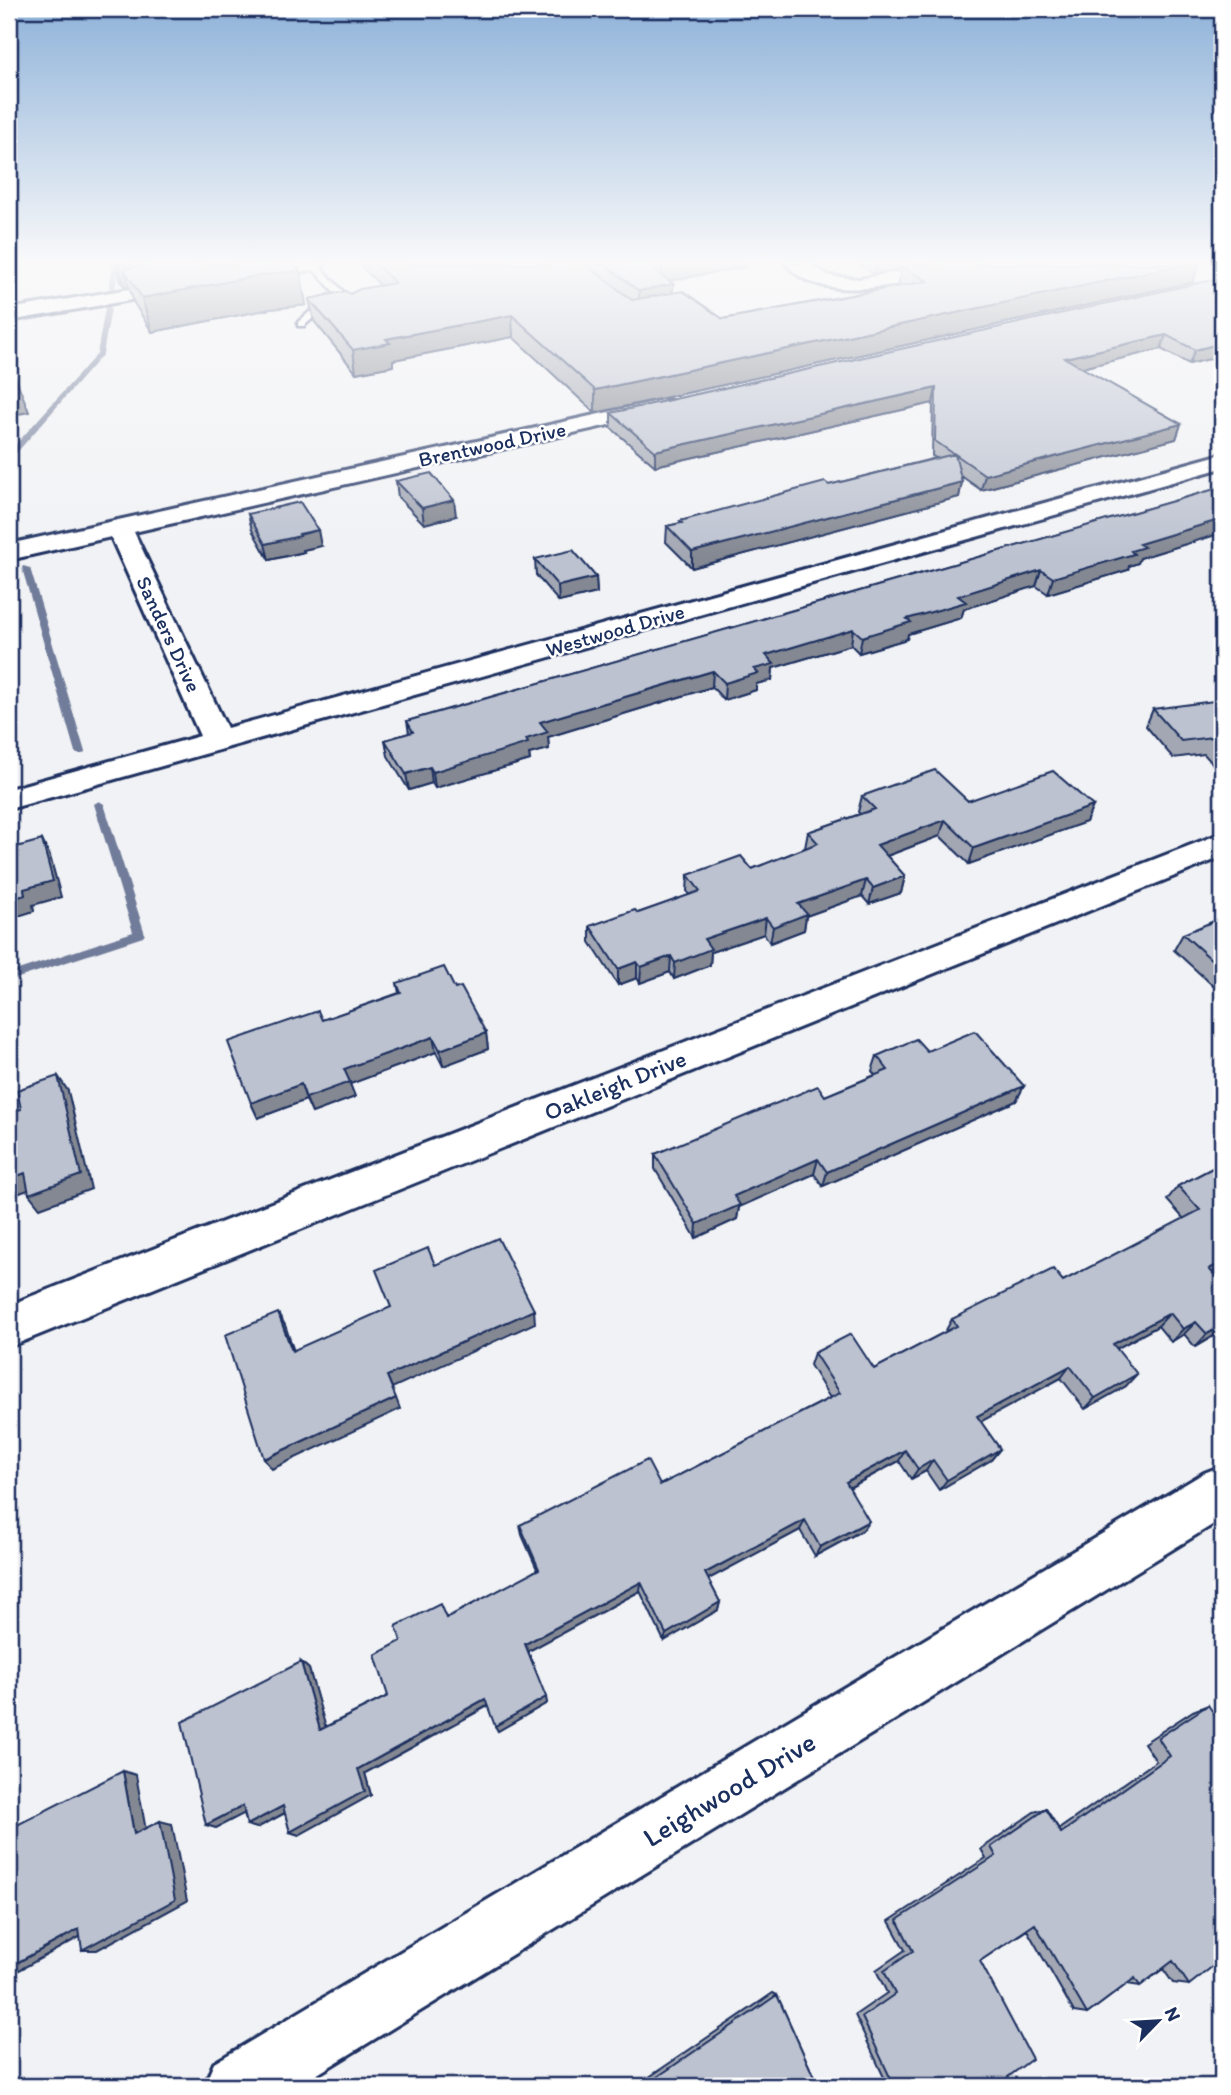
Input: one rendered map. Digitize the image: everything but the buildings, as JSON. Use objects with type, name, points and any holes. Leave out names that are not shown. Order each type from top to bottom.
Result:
[{"type":"street","name":"Brentwood Drive","points":[[9,552],[677,403]]},
{"type":"street","name":"Westwood Drive","points":[[9,799],[1222,461]]},
{"type":"street","name":"Sanders Drive","points":[[119,527],[218,741]]},
{"type":"street","name":"Oakleigh Drive","points":[[9,1326],[1222,844]]},
{"type":"street","name":"Leighwood Drive","points":[[237,2086],[1222,1491]]},
{"type":"waterway","points":[[9,456],[93,362]]},
{"type":"waterway","points":[[9,519],[13,532]]},
{"type":"waterway","points":[[26,568],[80,752]]},
{"type":"waterway","points":[[9,977],[139,934],[99,804]]}]
